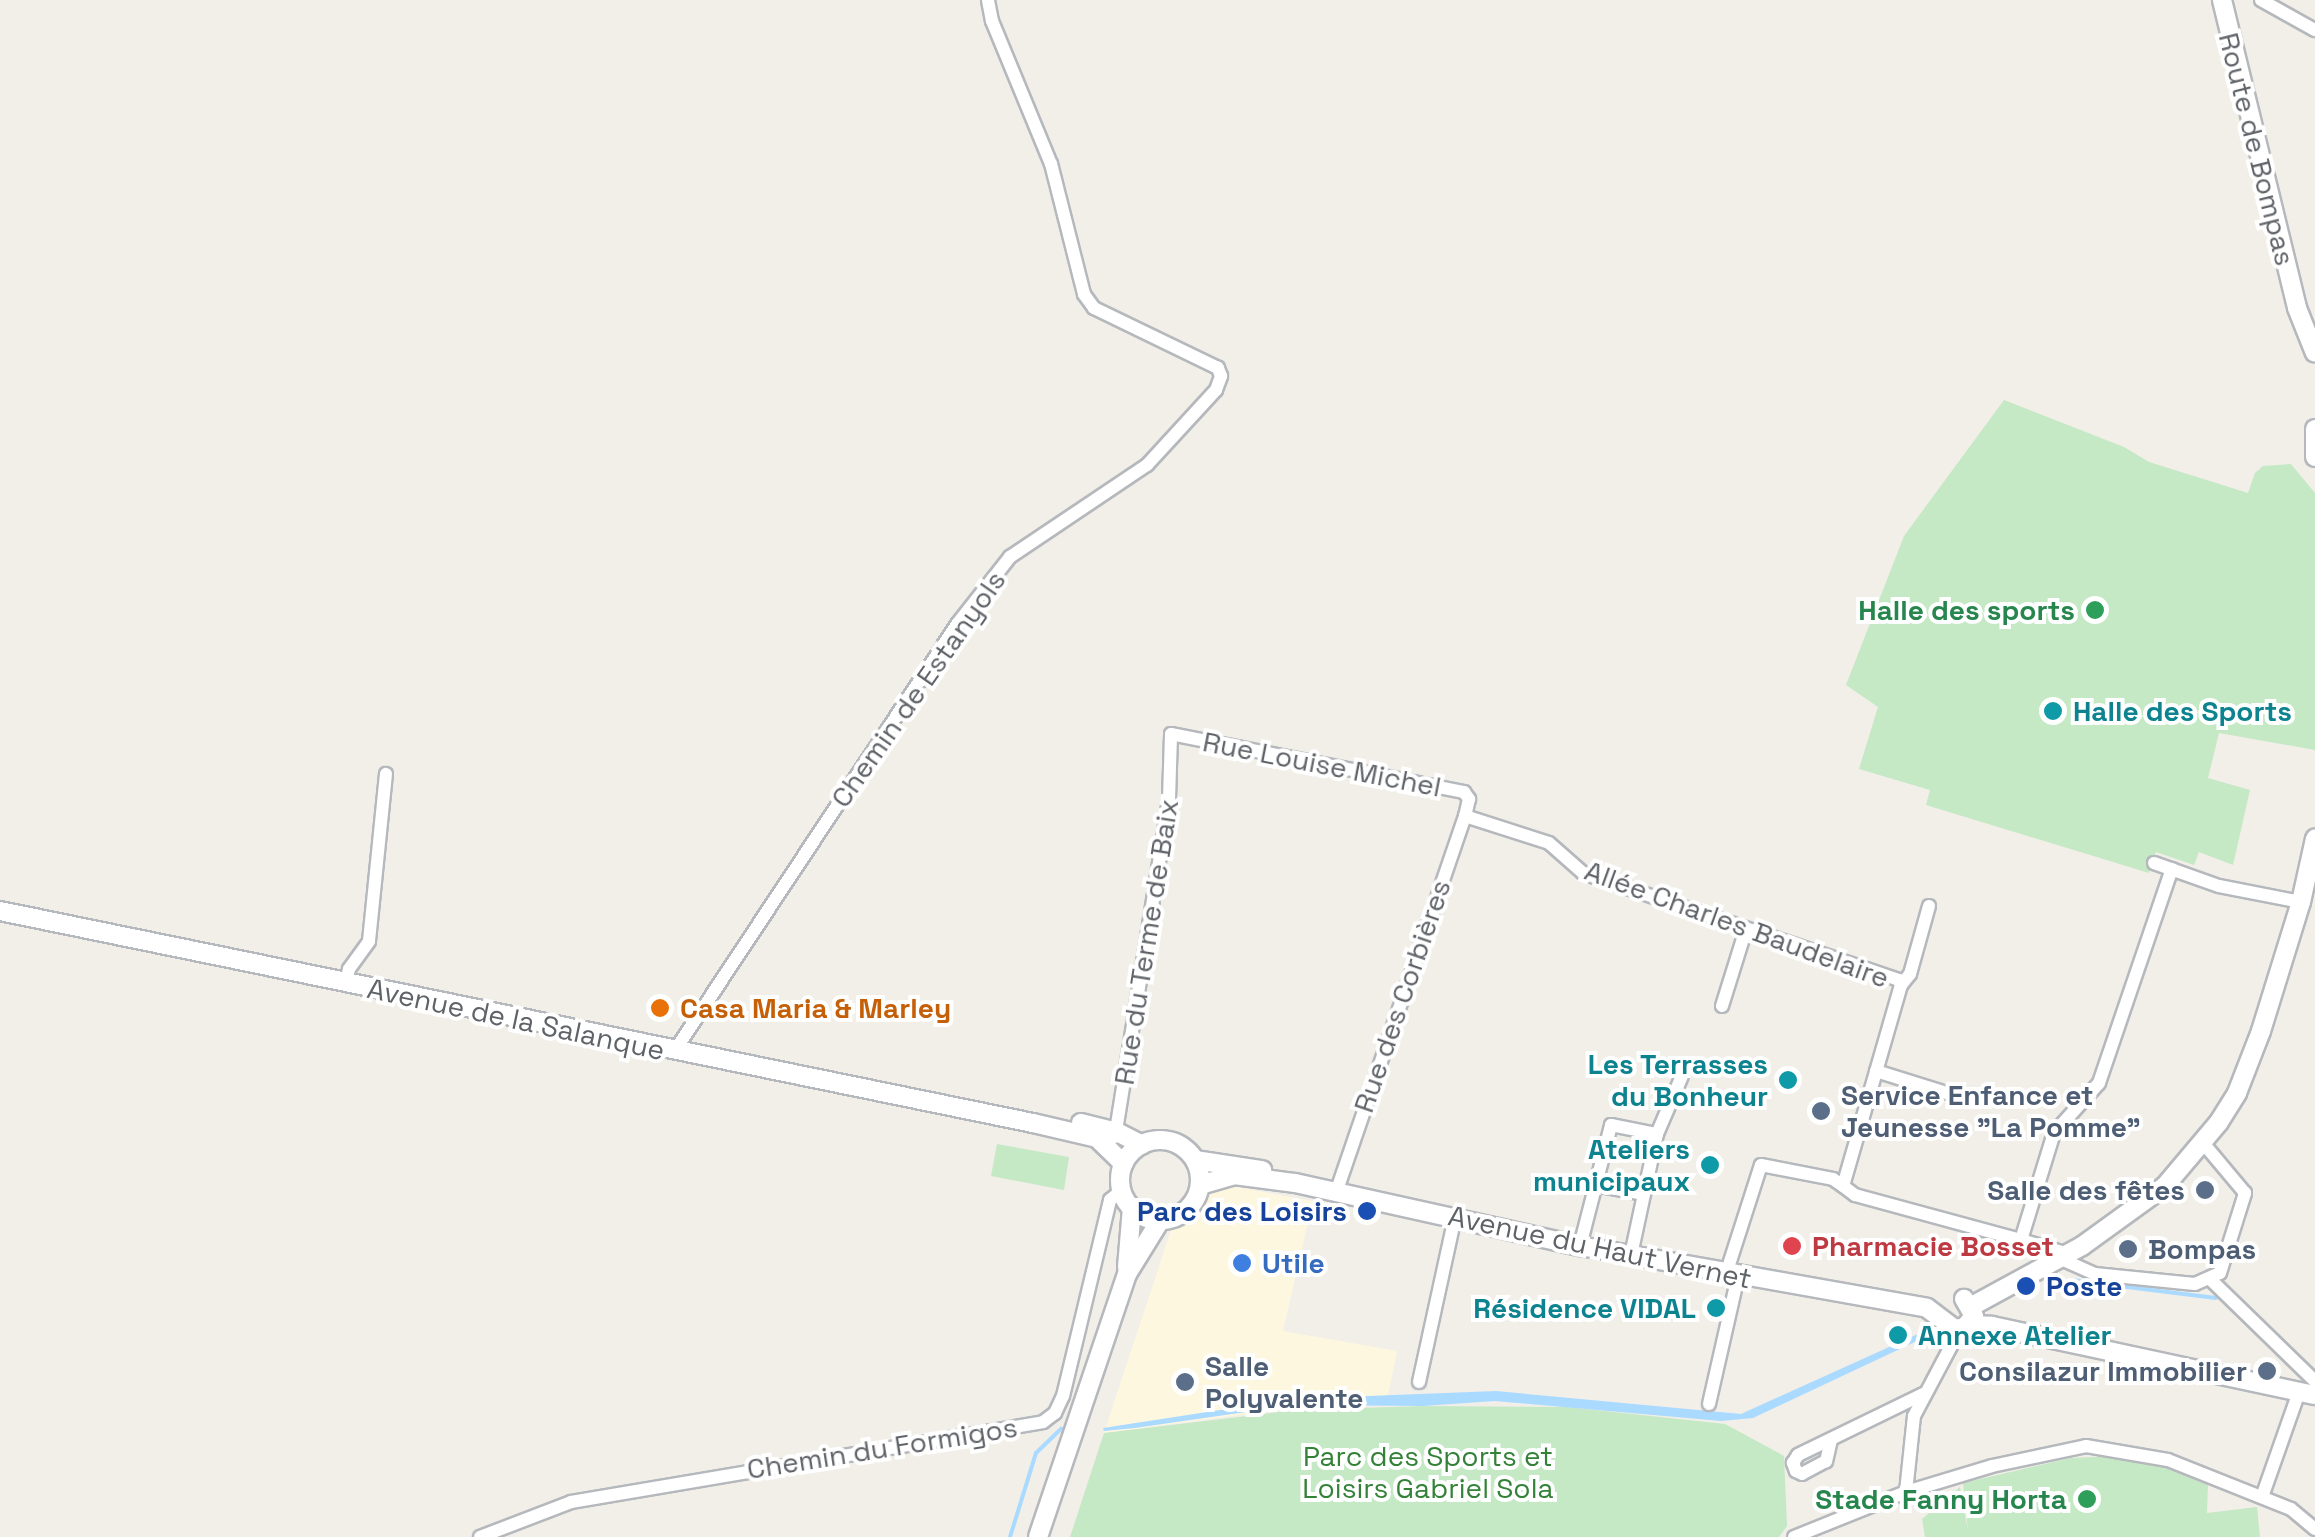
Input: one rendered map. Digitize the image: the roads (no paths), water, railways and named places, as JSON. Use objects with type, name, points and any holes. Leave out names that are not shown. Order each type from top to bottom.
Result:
[{"type":"main road","name":"Route de Bompas","points":[[2222,0],[2296,308],[2315,353]]},
{"type":"main road","points":[[2315,429],[2315,457]]},
{"type":"main road","points":[[1963,1316],[2038,1262],[2082,1246],[2166,1186],[2203,1143],[2236,1093],[2301,902],[2315,839]]},
{"type":"main road","name":"Avenue de la Salanque","points":[[0,911],[1033,1123],[1070,1121],[1114,1140],[1142,1145]]},
{"type":"main road","points":[[1114,1140],[1124,1164],[1122,1190],[1132,1208],[1127,1274]]},
{"type":"main road","points":[[1038,1537],[1127,1274],[1161,1220],[1184,1212],[1200,1186],[1195,1160],[1187,1150],[1166,1140],[1142,1145],[1124,1164]]},
{"type":"main road","name":"Avenue du Haut Vernet","points":[[1195,1160],[1239,1163],[1295,1183]]},
{"type":"main road","name":"Avenue du Haut Vernet","points":[[1200,1186],[1234,1175],[1295,1183],[1580,1246],[1963,1316],[2310,1390]]},
{"type":"main road","points":[[1132,1208],[1161,1220]]},
{"type":"street","name":"Chemin de Estanyols","points":[[674,1052],[936,655],[1010,557],[1146,465],[1216,390],[1221,376],[1218,368],[1094,308],[1084,294],[1052,164],[992,21],[988,0]]},
{"type":"street","points":[[2262,0],[2315,30]]},
{"type":"street","name":"Rue Louise Michel","points":[[1171,734],[1464,792],[1469,800]]},
{"type":"street","name":"Rue du Terme de Baix","points":[[1114,1140],[1170,799],[1171,734]]},
{"type":"street","points":[[346,984],[348,969],[369,941],[386,774]]},
{"type":"street","name":"Rue des Corbières","points":[[1336,1192],[1469,800]]},
{"type":"street","name":"Allée Charles Baudelaire","points":[[1464,816],[1549,843],[1583,873],[1899,980],[1901,985]]},
{"type":"street","points":[[2154,862],[2219,886],[2301,902]]},
{"type":"street","points":[[2021,1240],[2054,1133],[2098,1083],[2172,869]]},
{"type":"street","points":[[1843,1186],[1901,985],[1910,974],[1930,906]]},
{"type":"street","points":[[1722,1006],[1746,929]]},
{"type":"street","points":[[1876,1071],[1946,1094]]},
{"type":"street","points":[[1631,1256],[1657,1134],[1682,1076]]},
{"type":"street","points":[[1580,1246],[1611,1125],[1657,1134]]},
{"type":"street","points":[[1709,1404],[1732,1275],[1761,1165],[1833,1179],[1856,1195],[2021,1240],[2095,1274],[2195,1284],[2211,1280],[2227,1258],[2245,1194],[2203,1143]]},
{"type":"street","points":[[1594,1185],[1644,1194]]},
{"type":"street","name":"Chemin du Formigos","points":[[480,1537],[570,1502],[1043,1422],[1056,1413],[1063,1396],[1110,1200],[1122,1190]]},
{"type":"street","points":[[1419,1382],[1455,1216]]},
{"type":"street","points":[[2211,1280],[2310,1390],[2262,1497]]},
{"type":"street","points":[[1906,1492],[1914,1416],[1963,1316]]},
{"type":"street","points":[[1831,1440],[1923,1394]]},
{"type":"street","points":[[1794,1537],[1906,1492],[1992,1466],[2086,1446],[2168,1460],[2291,1510],[2315,1529]]},
{"type":"water","points":[[1929,1329],[1936,1332],[1753,1418],[1721,1421],[1495,1401],[1423,1406],[1295,1405],[1135,1428],[1103,1428],[1292,1399],[1496,1391],[1741,1414]]},
{"type":"waterway","points":[[2071,1280],[2216,1298]]},
{"type":"waterway","points":[[1010,1537],[1036,1453],[1061,1429]]},
{"type":"place","name":"Halle des sports","points":[[2095,610]]},
{"type":"place","name":"Halle des Sports","points":[[2053,711]]},
{"type":"place","name":"Casa Maria & Marley","points":[[660,1008]]},
{"type":"place","name":"Les Terrasses du Bonheur","points":[[1788,1080]]},
{"type":"place","name":"Service Enfance et Jeunesse \"La Pomme\"","points":[[1821,1111]]},
{"type":"place","name":"Ateliers municipaux","points":[[1710,1165]]},
{"type":"place","name":"Salle des fêtes","points":[[2205,1190]]},
{"type":"place","name":"Parc des Loisirs","points":[[1367,1211]]},
{"type":"place","name":"Pharmacie Bosset","points":[[1792,1246]]},
{"type":"place","name":"Bompas","points":[[2128,1249]]},
{"type":"place","name":"Utile","points":[[1242,1263]]},
{"type":"place","name":"Poste","points":[[2026,1286]]},
{"type":"place","name":"Résidence VIDAL","points":[[1716,1308]]},
{"type":"place","name":"Annexe Atelier","points":[[1898,1335]]},
{"type":"place","name":"Consilazur Immobilier","points":[[2267,1371]]},
{"type":"place","name":"Salle Polyvalente","points":[[1185,1382]]},
{"type":"place","name":"Stade Fanny Horta","points":[[2087,1499]]},
{"type":"park label","name":"Parc des Sports et Loisirs Gabriel Sola","points":[[1428,1472]]}]
